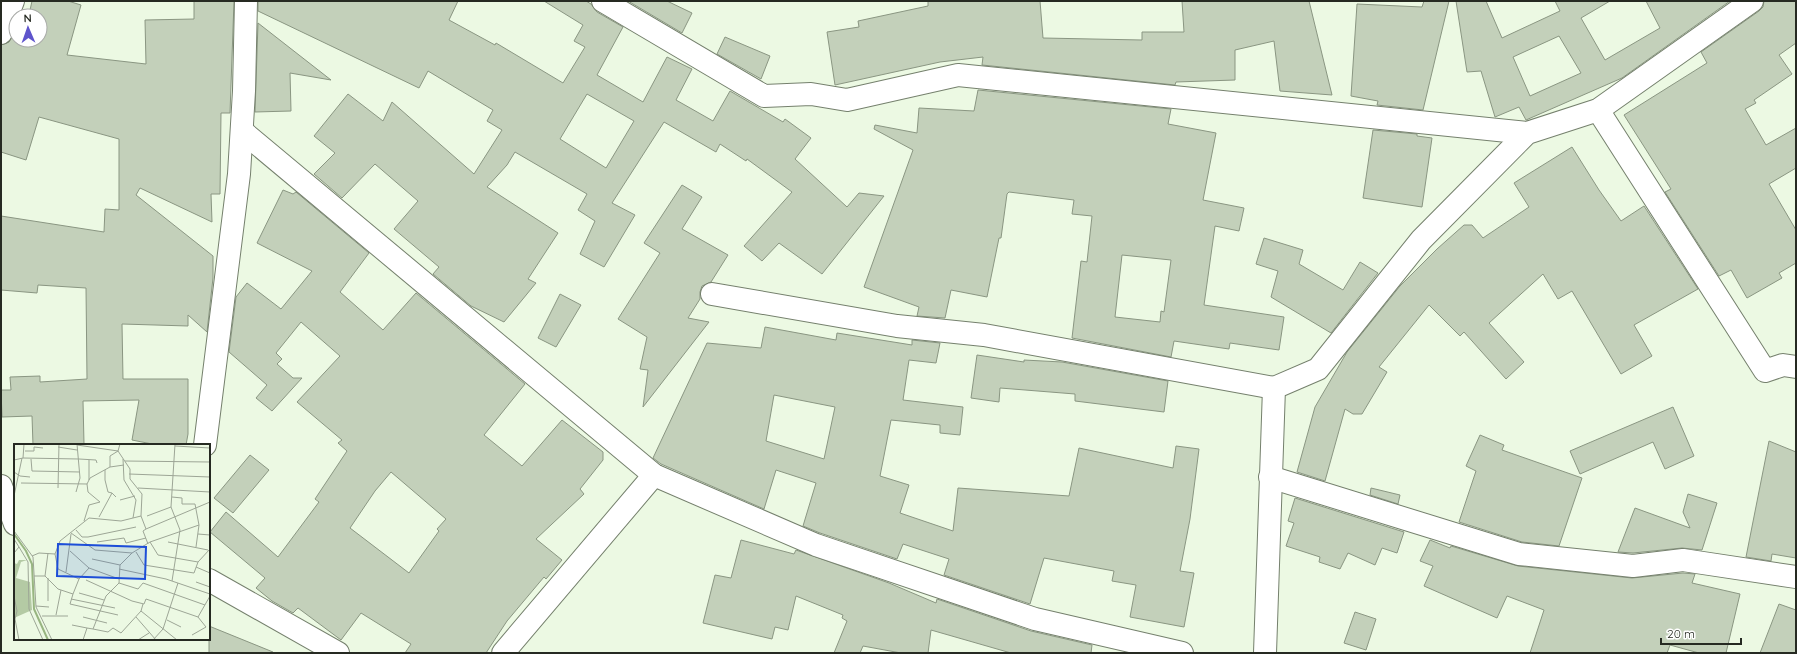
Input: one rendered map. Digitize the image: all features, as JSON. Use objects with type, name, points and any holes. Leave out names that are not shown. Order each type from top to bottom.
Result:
[{"type":"street","points":[[1,33],[13,1]]},
{"type":"street","points":[[206,444],[239,174],[242,131],[246,1]]},
{"type":"street","points":[[603,1],[764,96],[811,94],[847,100],[958,75],[1527,133],[1598,110],[1752,1]]},
{"type":"street","points":[[1598,110],[1766,371],[1783,365],[1796,367]]},
{"type":"street","points":[[242,131],[654,475],[816,545],[1028,616],[1182,653]]},
{"type":"street","points":[[712,294],[897,326],[984,335],[1274,388],[1318,370],[1421,240],[1527,133]]},
{"type":"street","points":[[1265,653],[1274,388]]},
{"type":"street","points":[[503,653],[654,475]]},
{"type":"street","points":[[1270,477],[1519,554],[1633,566],[1683,560],[1796,577]]},
{"type":"street","points":[[1,486],[14,521]]},
{"type":"street","points":[[210,581],[338,653]]},
{"type":"building","points":[[32,1],[68,1],[81,5],[67,55],[146,64],[145,20],[194,19],[194,1],[234,1],[230,113],[221,113],[220,194],[211,194],[212,222],[140,188],[136,195],[213,256],[213,278],[207,332],[188,315],[188,326],[122,324],[123,379],[188,379],[188,434],[186,444],[152,444],[132,440],[139,400],[83,401],[84,444],[33,444],[32,416],[2,417],[1,390],[11,390],[10,377],[40,376],[40,382],[87,379],[86,288],[38,285],[37,293],[1,290],[1,216],[104,232],[105,209],[119,210],[119,139],[39,117],[26,160],[1,152],[1,45],[8,42],[8,48],[48,48],[48,8],[30,8]]},
{"type":"building","points":[[258,1],[458,1],[449,20],[495,45],[496,43],[563,83],[585,47],[574,41],[583,25],[544,1],[586,1],[591,4],[597,12],[623,27],[597,75],[643,102],[667,57],[692,69],[676,100],[713,121],[730,91],[783,122],[785,119],[811,138],[795,159],[847,207],[859,193],[884,196],[822,274],[779,243],[762,261],[744,246],[792,192],[747,159],[746,161],[720,144],[716,152],[664,122],[612,203],[635,215],[604,267],[580,254],[595,221],[578,210],[587,194],[515,152],[507,165],[487,187],[558,233],[528,279],[536,283],[504,322],[471,306],[433,274],[439,267],[394,229],[418,201],[375,164],[342,198],[314,174],[335,153],[314,136],[348,94],[383,121],[392,102],[474,174],[502,130],[487,121],[493,110],[428,71],[419,88],[258,11]],"holes":[[[587,94],[634,121],[606,168],[560,139]]]},
{"type":"building","points":[[628,1],[667,1],[692,13],[682,33]]},
{"type":"building","points":[[928,1],[1040,1],[1043,38],[1142,40],[1142,32],[1184,32],[1182,1],[1309,1],[1332,95],[1280,91],[1274,41],[1235,50],[1235,80],[1176,82],[1175,85],[982,65],[983,57],[940,62],[835,85],[827,32],[859,27],[858,21],[928,6]]},
{"type":"building","points":[[1424,1],[1449,1],[1423,110],[1377,105],[1378,101],[1351,96],[1357,4],[1422,7]]},
{"type":"building","points":[[1456,1],[1486,1],[1502,38],[1560,11],[1555,1],[1610,1],[1581,18],[1605,60],[1660,28],[1646,1],[1730,1],[1622,78],[1526,120],[1519,107],[1495,117],[1481,71],[1467,72]],"holes":[[[1559,36],[1581,73],[1530,96],[1513,57]]]},
{"type":"building","points":[[1764,1],[1796,1],[1796,43],[1779,55],[1792,74],[1754,100],[1756,103],[1745,109],[1766,145],[1796,128],[1796,168],[1769,184],[1796,230],[1796,263],[1779,273],[1782,278],[1747,298],[1731,270],[1719,276],[1665,192],[1671,189],[1624,115],[1707,63],[1701,52],[1759,11],[1763,7]]},
{"type":"building","points":[[258,23],[331,80],[290,73],[291,111],[255,112]]},
{"type":"building","points":[[725,37],[770,56],[761,79],[717,54]]},
{"type":"building","points":[[978,90],[1171,109],[1168,124],[1216,133],[1203,200],[1244,208],[1239,231],[1215,226],[1204,305],[1284,317],[1279,350],[1230,343],[1229,349],[1174,341],[1171,357],[1072,338],[1081,261],[1087,262],[1092,216],[1072,214],[1074,200],[1009,192],[1007,194],[1001,238],[999,238],[987,297],[951,290],[945,318],[917,316],[919,307],[864,287],[913,150],[874,129],[875,125],[917,133],[919,108],[974,111]],"holes":[[[1122,255],[1171,260],[1164,312],[1161,311],[1160,322],[1115,317]]]},
{"type":"building","points":[[1373,130],[1417,134],[1417,136],[1432,138],[1422,207],[1363,198]]},
{"type":"building","points":[[1572,147],[1599,190],[1621,221],[1644,206],[1698,289],[1634,325],[1652,356],[1621,374],[1572,291],[1558,299],[1543,274],[1489,323],[1524,362],[1506,379],[1464,332],[1460,336],[1429,305],[1379,367],[1387,372],[1362,414],[1353,414],[1345,409],[1325,481],[1297,472],[1315,407],[1347,352],[1400,286],[1437,249],[1464,225],[1472,225],[1483,238],[1529,207],[1514,183]]},
{"type":"building","points":[[682,185],[702,197],[682,229],[728,255],[711,282],[702,286],[700,299],[688,318],[709,322],[643,407],[648,370],[640,369],[647,337],[618,319],[660,253],[644,243]]},
{"type":"building","points":[[283,190],[293,194],[296,192],[369,253],[340,292],[383,330],[416,293],[525,384],[484,435],[522,466],[562,420],[603,452],[603,460],[580,489],[584,494],[536,539],[562,560],[546,579],[544,577],[507,621],[486,653],[405,653],[411,644],[361,613],[341,640],[298,608],[293,613],[272,601],[256,588],[265,578],[210,532],[226,512],[278,557],[319,502],[315,499],[347,451],[338,443],[342,440],[297,402],[340,356],[301,322],[276,353],[282,359],[277,364],[293,378],[302,378],[272,411],[256,398],[267,385],[229,352],[236,297],[247,283],[281,309],[312,271],[257,243]],"holes":[[[391,472],[446,519],[437,529],[439,531],[409,573],[350,528],[375,491]]]},
{"type":"building","points":[[1264,238],[1303,250],[1299,264],[1343,290],[1360,262],[1378,273],[1331,333],[1271,297],[1278,271],[1256,264]]},
{"type":"building","points":[[560,294],[581,305],[556,347],[538,338]]},
{"type":"building","points":[[765,327],[836,340],[837,333],[912,345],[912,340],[940,343],[936,363],[909,360],[903,400],[963,407],[960,435],[940,433],[940,425],[891,420],[880,476],[909,485],[900,513],[953,531],[958,488],[1069,496],[1079,448],[1173,468],[1176,446],[1199,449],[1190,519],[1180,571],[1194,573],[1184,627],[1130,617],[1136,585],[1112,581],[1114,571],[1044,558],[1030,604],[944,575],[949,559],[903,544],[897,559],[803,526],[816,483],[776,470],[764,509],[661,464],[653,458],[707,343],[761,348]],"holes":[[[774,395],[835,407],[824,459],[766,441]]]},
{"type":"building","points":[[977,355],[1024,362],[1024,360],[1062,362],[1168,381],[1164,412],[1075,401],[1075,394],[1000,388],[999,402],[971,398]]},
{"type":"building","points":[[1673,407],[1694,456],[1665,469],[1653,442],[1580,474],[1570,451]]},
{"type":"building","points":[[1480,435],[1504,445],[1502,450],[1582,478],[1559,546],[1522,542],[1459,522],[1476,471],[1466,466]]},
{"type":"building","points":[[1769,441],[1796,452],[1796,558],[1772,554],[1771,561],[1746,557]]},
{"type":"building","points":[[250,455],[269,470],[233,513],[214,498]]},
{"type":"building","points":[[1371,488],[1400,495],[1398,504],[1370,495]]},
{"type":"building","points":[[1688,494],[1717,503],[1702,550],[1682,548],[1633,553],[1618,552],[1635,508],[1690,528],[1683,512]]},
{"type":"building","points":[[1295,498],[1404,532],[1397,553],[1382,548],[1375,565],[1348,553],[1340,569],[1319,562],[1320,557],[1286,546],[1294,523],[1288,521]]},
{"type":"building","points":[[741,540],[794,554],[796,550],[889,583],[936,603],[937,599],[1031,631],[1092,645],[1091,653],[1011,653],[931,630],[928,653],[901,653],[863,646],[860,653],[834,653],[847,621],[842,618],[843,615],[796,596],[788,630],[775,627],[772,639],[703,623],[715,575],[731,578]]},
{"type":"building","points":[[1430,540],[1450,548],[1451,546],[1518,566],[1632,578],[1683,573],[1695,574],[1692,583],[1740,594],[1726,653],[1699,653],[1670,645],[1667,653],[1530,653],[1544,610],[1507,596],[1497,618],[1424,586],[1433,566],[1420,561]]},
{"type":"building","points":[[1779,604],[1796,610],[1796,653],[1760,653]]},
{"type":"building","points":[[1355,612],[1376,619],[1366,650],[1344,643]]},
{"type":"building","points":[[210,626],[273,652],[273,653],[209,653]]}]
